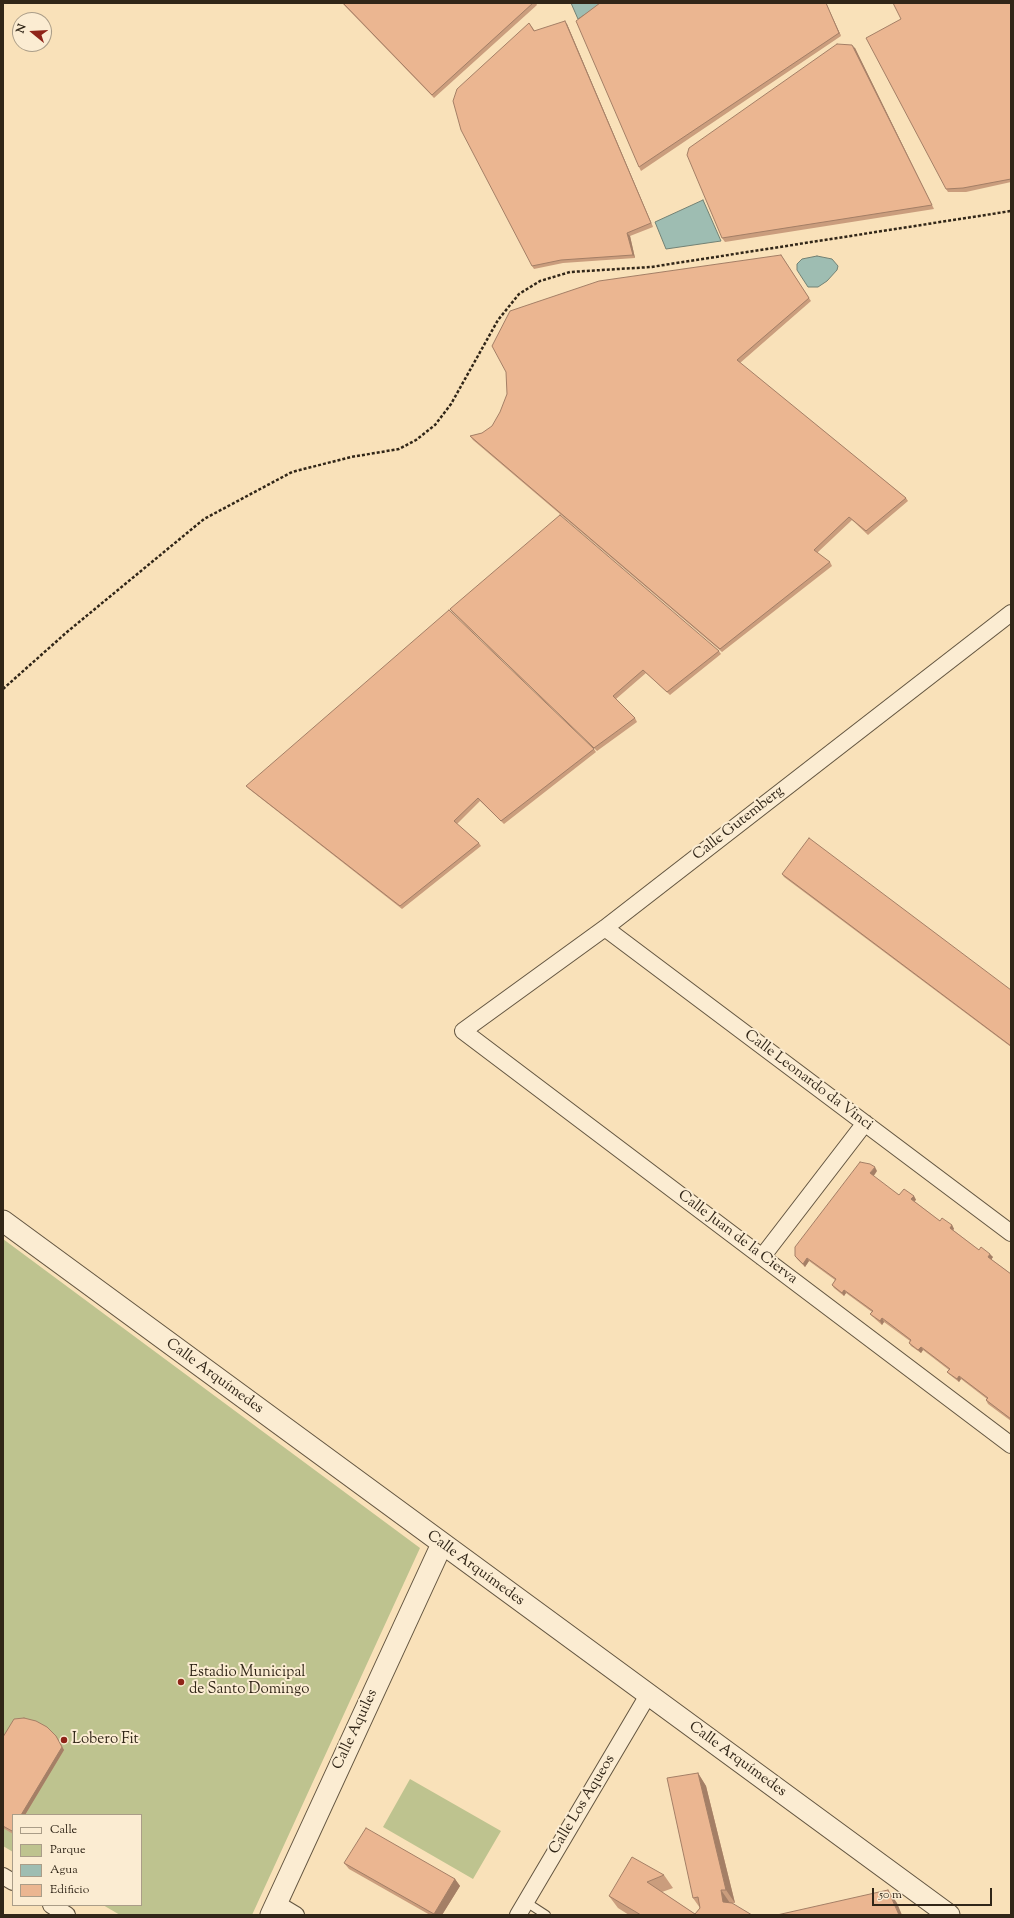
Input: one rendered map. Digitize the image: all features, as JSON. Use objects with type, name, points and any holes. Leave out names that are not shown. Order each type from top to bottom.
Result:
[{"type":"street","name":"Calle Gutemberg","points":[[463,1031],[605,928],[1011,613]]},
{"type":"street","name":"Calle Leonardo da Vinci","points":[[605,928],[1011,1233]]},
{"type":"street","name":"Calle Juan de la Cierva","points":[[463,1031],[1011,1445]]},
{"type":"street","points":[[762,1257],[865,1123]]},
{"type":"street","name":"Calle Arquímedes","points":[[3,1221],[949,1915]]},
{"type":"street","name":"Calle Aquiles","points":[[273,1909],[442,1544]]},
{"type":"street","name":"Calle Los Aqueos","points":[[522,1908],[648,1695]]},
{"type":"street","points":[[3,1876],[12,1881]]},
{"type":"street","points":[[53,1906],[67,1915]]},
{"type":"street","points":[[273,1909],[296,1915]]},
{"type":"lane","points":[[522,1908],[546,1915]]},
{"type":"path","points":[[3,688],[67,632],[204,519],[292,472],[351,457],[399,449],[416,440],[435,426],[452,404],[498,320],[519,294],[540,281],[570,272],[650,267],[1011,211]]},
{"type":"green space","name":"Estadio Municipal de Santo Domingo","points":[[3,1239],[420,1548],[252,1915],[120,1915],[105,1906],[142,1906],[142,1814],[12,1814],[12,1851],[3,1846]]},
{"type":"green space","points":[[410,1779],[501,1831],[473,1879],[383,1827]]},
{"type":"water","points":[[571,3],[600,3],[601,4],[578,19]]},
{"type":"water","points":[[703,200],[721,241],[666,249],[655,222]]},
{"type":"water","points":[[817,256],[832,259],[838,266],[837,270],[827,281],[818,287],[808,287],[797,270],[797,264],[802,259]]},
{"type":"building","points":[[343,3],[533,3],[432,95]]},
{"type":"building","points":[[600,3],[826,3],[839,33],[639,167],[576,21]]},
{"type":"building","points":[[893,3],[1011,3],[1011,179],[963,188],[946,189],[866,38],[901,19]]},
{"type":"building","points":[[565,21],[651,223],[627,233],[633,255],[561,260],[532,266],[461,130],[453,101],[457,89],[529,23],[534,31]]},
{"type":"building","points":[[837,44],[852,45],[932,205],[722,238],[687,155],[689,148]]},
{"type":"building","points":[[781,255],[809,298],[737,360],[906,498],[866,531],[849,517],[814,550],[830,562],[720,649],[470,436],[482,433],[492,426],[500,412],[507,394],[506,372],[492,346],[510,311],[599,281]]},
{"type":"building","points":[[560,515],[719,651],[667,692],[643,670],[613,696],[635,718],[594,748],[450,609]]},
{"type":"building","points":[[449,610],[594,749],[501,821],[478,798],[454,821],[479,843],[400,906],[246,786]]},
{"type":"building","points":[[809,838],[1011,990],[1011,1046],[782,874]]},
{"type":"building","points":[[860,1162],[870,1164],[875,1167],[870,1173],[899,1195],[904,1189],[914,1196],[911,1199],[940,1221],[942,1218],[952,1225],[950,1228],[979,1250],[981,1247],[990,1254],[988,1257],[1011,1274],[1011,1419],[986,1400],[988,1398],[959,1376],[957,1379],[947,1372],[950,1369],[921,1347],[918,1350],[909,1343],[911,1340],[882,1318],[880,1321],[870,1314],[873,1311],[844,1290],[842,1293],[832,1285],[836,1279],[807,1258],[803,1264],[795,1256],[795,1247]]},
{"type":"building","points":[[24,1718],[36,1721],[47,1727],[56,1736],[62,1747],[22,1814],[12,1814],[12,1831],[3,1826],[3,1737],[14,1719]]},
{"type":"building","points":[[698,1773],[726,1890],[721,1890],[723,1902],[732,1903],[752,1915],[641,1915],[609,1896],[632,1857],[664,1875],[647,1882],[695,1914],[700,1908],[698,1897],[693,1898],[667,1778]]},
{"type":"building","points":[[366,1828],[455,1879],[434,1914],[344,1863]]},
{"type":"building","points":[[888,1890],[899,1915],[777,1915]]},
{"type":"place","name":"Estadio Municipal de Santo Domingo","points":[[181,1682]]},
{"type":"place","name":"Lobero Fit","points":[[64,1740]]}]
